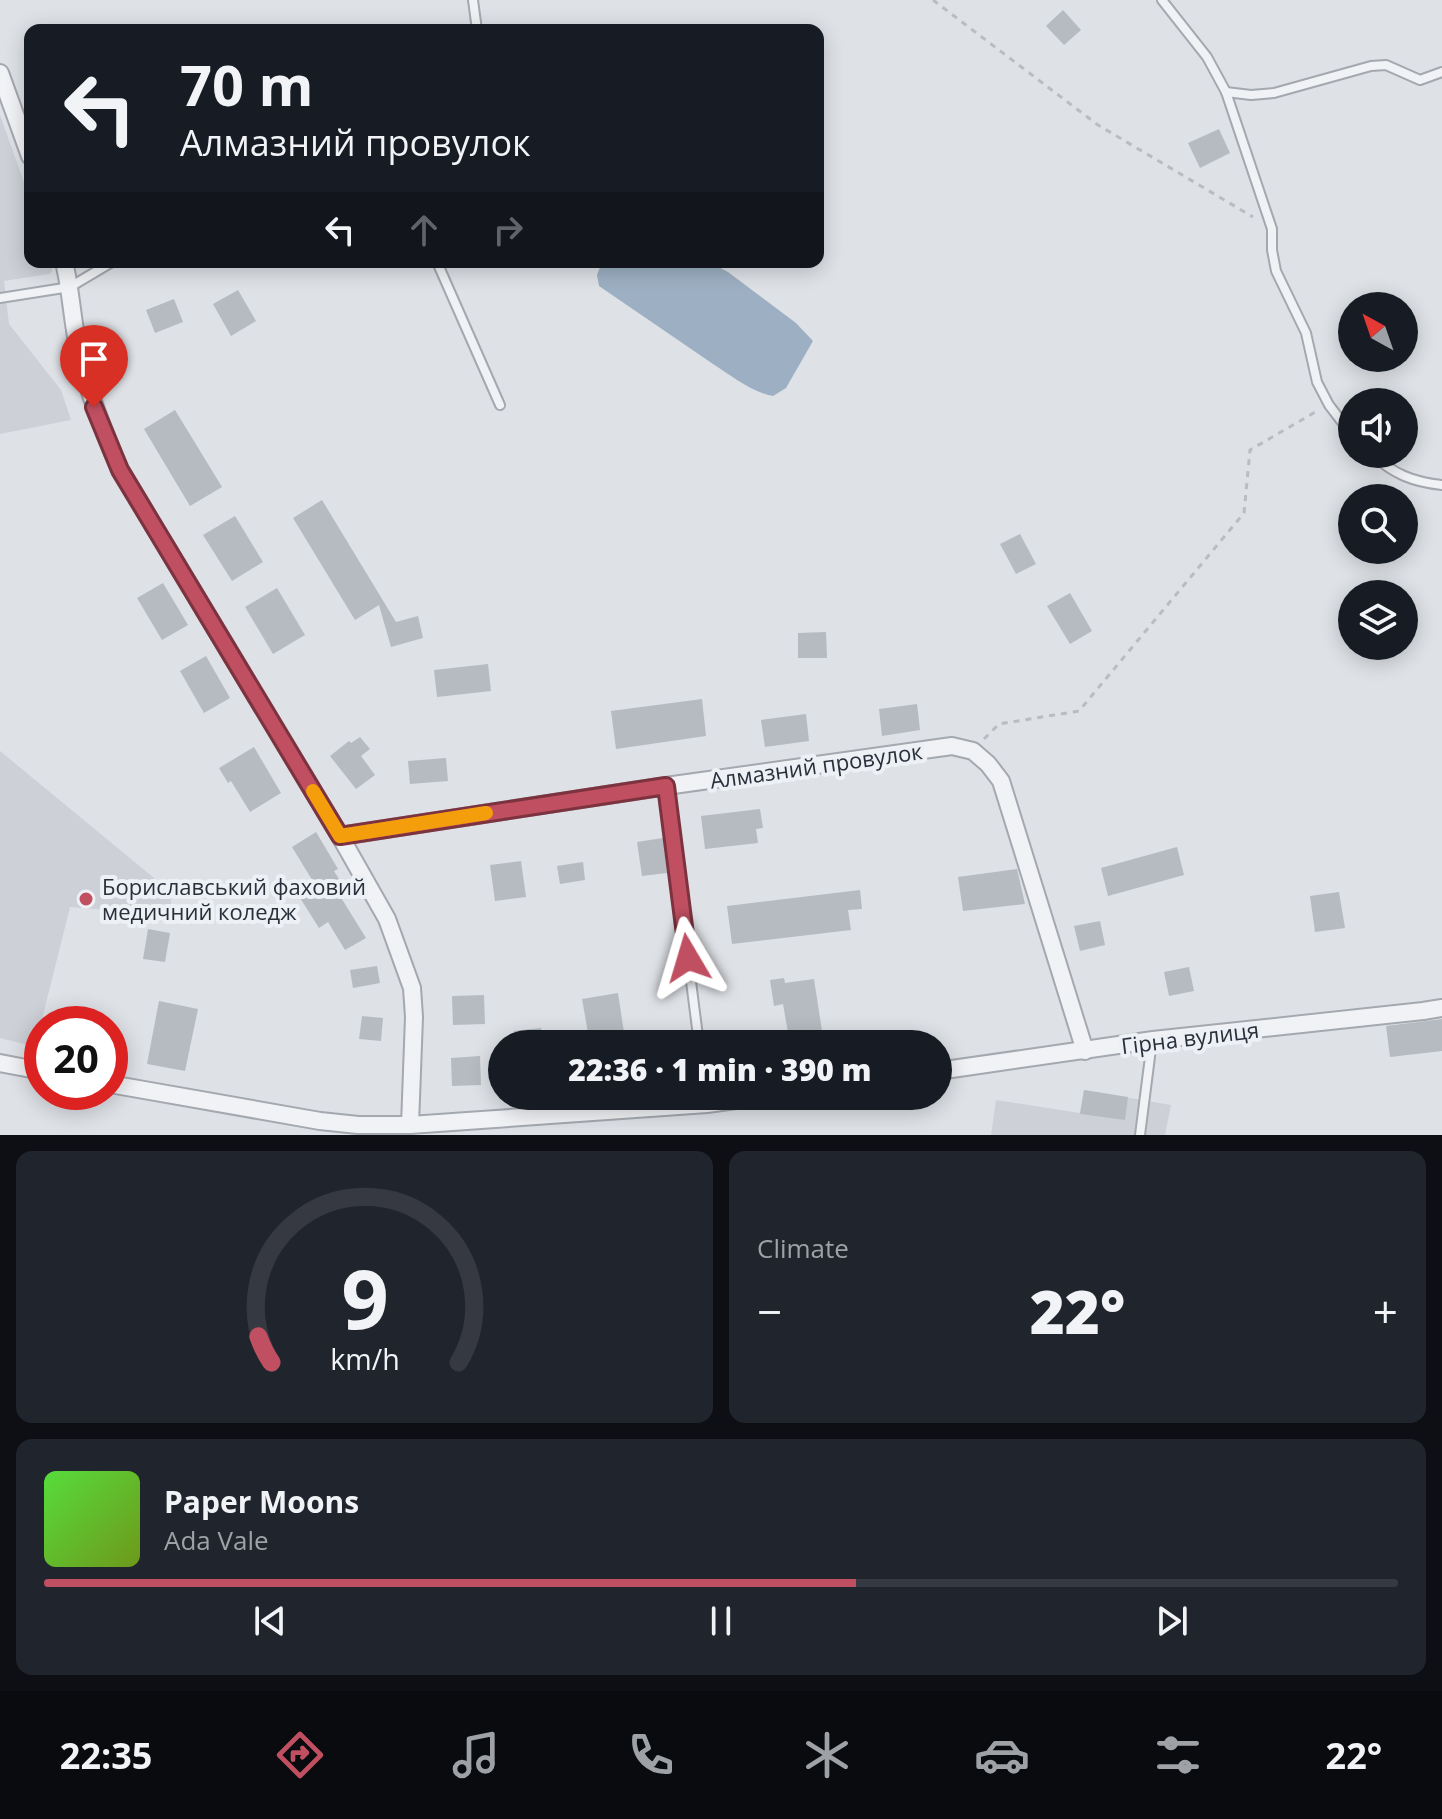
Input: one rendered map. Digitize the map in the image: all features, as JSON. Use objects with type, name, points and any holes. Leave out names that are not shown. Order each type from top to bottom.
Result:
[{"type":"street","points":[[0,73],[24,139]]},
{"type":"street","points":[[65,268],[77,345],[94,407],[120,470],[387,919],[412,988],[414,1017],[410,1130]]},
{"type":"street","name":"Алмазний провулок","points":[[340,836],[952,746],[973,751]]},
{"type":"street","points":[[973,751],[1001,781],[1085,1051]]},
{"type":"street","name":"Гірна вулиця","points":[[952,1069],[1153,1040],[1442,1008]]},
{"type":"street","points":[[0,1063],[24,1068]]},
{"type":"street","points":[[128,1088],[318,1128],[358,1125],[410,1130],[607,1110]]},
{"type":"lane","points":[[473,0],[476,24]]},
{"type":"lane","points":[[1162,0],[1207,57],[1226,92],[1272,229],[1276,271],[1306,333],[1317,382],[1338,417]]},
{"type":"lane","points":[[1226,92],[1251,95],[1274,93],[1371,66],[1386,65],[1420,80],[1442,72]]},
{"type":"lane","points":[[0,298],[70,287],[102,268]]},
{"type":"lane","points":[[440,268],[500,405]]},
{"type":"lane","points":[[1391,468],[1403,477],[1442,485]]},
{"type":"lane","points":[[666,786],[697,1030]]},
{"type":"lane","points":[[1140,1135],[1153,1040]]},
{"type":"path","points":[[933,0],[1098,125],[1272,229]]},
{"type":"path","points":[[973,751],[999,724],[1079,711],[1244,513],[1250,450],[1329,405]]},
{"type":"shaded area","points":[[0,115],[24,182],[24,268],[52,268],[52,271],[4,281],[9,324],[61,390],[71,420],[0,434]]},
{"type":"shaded area","name":"Бориславський фаховий медичний коледж","points":[[0,751],[171,892],[171,915],[70,907],[45,1006],[24,1006],[24,1044],[0,1038]]},
{"type":"shaded area","points":[[1084,1090],[1171,1105],[1165,1135],[991,1135],[996,1100],[1080,1113]]},
{"type":"water","points":[[600,268],[720,268],[796,323],[813,341],[786,388],[773,396],[765,394],[735,378],[599,286],[597,275]]},
{"type":"building","points":[[1063,10],[1081,30],[1064,45],[1046,26]]},
{"type":"building","points":[[1219,129],[1230,153],[1200,168],[1188,143]]},
{"type":"building","points":[[238,290],[256,321],[231,336],[213,304]]},
{"type":"building","points":[[174,299],[183,322],[155,333],[146,310]]},
{"type":"building","points":[[175,410],[222,487],[190,506],[144,429]]},
{"type":"building","points":[[322,500],[396,622],[418,616],[423,638],[391,647],[379,605],[355,620],[293,518]]},
{"type":"building","points":[[235,516],[263,562],[232,581],[203,535]]},
{"type":"building","points":[[1020,534],[1036,564],[1016,574],[1000,544]]},
{"type":"building","points":[[163,583],[188,625],[162,640],[137,598]]},
{"type":"building","points":[[277,588],[305,635],[273,654],[245,607]]},
{"type":"building","points":[[1070,593],[1092,631],[1070,644],[1047,606]]},
{"type":"building","points":[[826,632],[827,658],[798,658],[798,633]]},
{"type":"building","points":[[206,656],[230,698],[204,713],[180,671]]},
{"type":"building","points":[[488,664],[491,691],[437,697],[434,670]]},
{"type":"building","points":[[702,699],[706,736],[616,749],[611,711]]},
{"type":"building","points":[[917,704],[920,730],[882,736],[879,709]]},
{"type":"building","points":[[806,714],[809,741],[765,747],[761,720]]},
{"type":"building","points":[[360,737],[370,749],[361,756],[375,775],[356,789],[330,756],[349,741],[351,743]]},
{"type":"building","points":[[254,747],[281,793],[250,812],[219,768]]},
{"type":"building","points":[[446,758],[448,781],[410,784],[408,761]]},
{"type":"building","points":[[760,809],[763,828],[756,829],[758,843],[705,849],[701,816]]},
{"type":"building","points":[[316,832],[338,869],[334,871],[347,892],[340,896],[366,938],[345,950],[328,922],[319,928],[297,893],[314,883],[292,847]]},
{"type":"building","points":[[663,838],[667,873],[642,876],[637,842]]},
{"type":"building","points":[[1177,847],[1184,875],[1108,896],[1101,868]]},
{"type":"building","points":[[521,861],[526,897],[495,901],[490,865]]},
{"type":"building","points":[[583,862],[585,880],[560,884],[557,866]]},
{"type":"building","points":[[1017,869],[1025,904],[963,911],[958,877]]},
{"type":"building","points":[[860,890],[862,909],[848,910],[851,930],[732,944],[727,906]]},
{"type":"building","points":[[1339,892],[1345,928],[1315,932],[1310,896]]},
{"type":"building","points":[[1100,921],[1105,945],[1080,951],[1074,926]]},
{"type":"building","points":[[148,929],[170,933],[165,962],[143,959]]},
{"type":"building","points":[[377,966],[380,983],[353,988],[350,970]]},
{"type":"building","points":[[1189,967],[1194,991],[1169,996],[1164,972]]},
{"type":"building","points":[[784,978],[785,983],[814,979],[822,1030],[788,1030],[783,1004],[774,1006],[770,980]]},
{"type":"building","points":[[618,993],[624,1030],[588,1030],[582,999]]},
{"type":"building","points":[[484,995],[485,1024],[453,1025],[452,996]]},
{"type":"building","points":[[159,1001],[198,1009],[185,1071],[147,1064]]},
{"type":"building","points":[[362,1016],[383,1018],[381,1041],[359,1039]]},
{"type":"building","points":[[1442,1019],[1442,1051],[1390,1057],[1386,1026]]},
{"type":"building","points":[[480,1056],[481,1085],[452,1086],[451,1058]]},
{"type":"building","points":[[1084,1090],[1128,1097],[1125,1120],[1080,1114]]},
{"type":"slow traffic","points":[[313,791],[340,836],[486,813]]},
{"type":"place","name":"Бориславський фаховий медичний коледж","points":[[86,899]]},
{"type":"route","points":[[94,407],[120,470],[340,836],[666,786],[688,958]]}]
